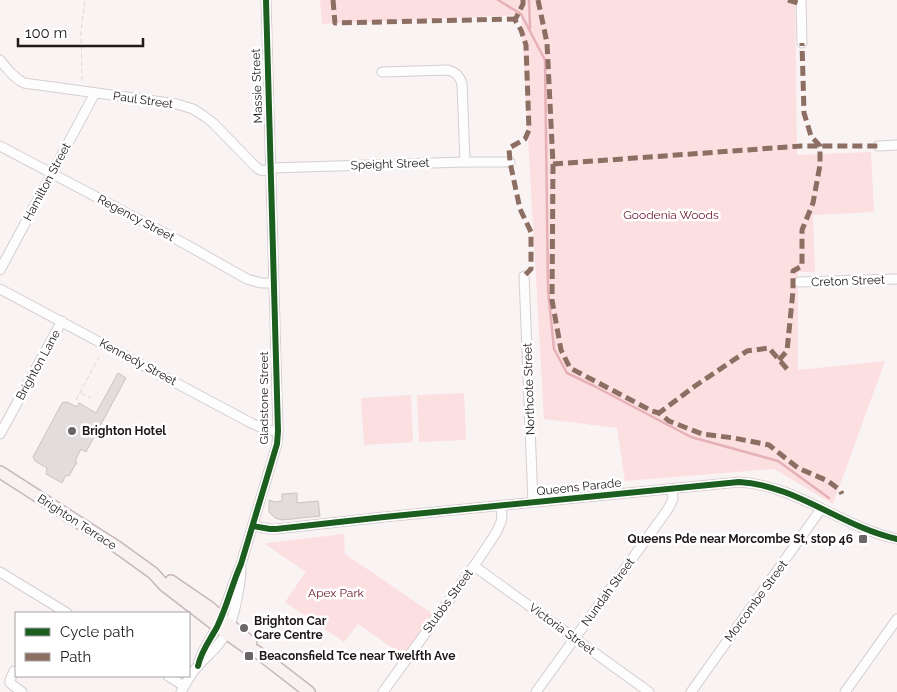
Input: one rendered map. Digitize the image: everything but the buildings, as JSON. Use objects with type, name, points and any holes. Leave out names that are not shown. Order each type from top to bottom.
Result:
[{"type":"main road","name":"Brighton Terrace","points":[[0,472],[117,547],[153,573],[165,586],[224,625],[246,647],[256,651],[309,692]]},
{"type":"street","name":"Massie Street","points":[[266,0],[271,169]]},
{"type":"street","points":[[801,0],[802,43]]},
{"type":"street","name":"Paul Street","points":[[0,60],[11,74],[24,83],[177,104],[193,109],[213,123],[256,167],[260,170],[271,169]]},
{"type":"street","points":[[382,72],[448,70],[458,74],[462,84],[465,162]]},
{"type":"street","name":"Hamilton Street","points":[[0,270],[95,94]]},
{"type":"street","points":[[878,146],[897,145]]},
{"type":"street","name":"Regency Street","points":[[0,146],[247,279],[261,283],[273,283]]},
{"type":"street","name":"Speight Street","points":[[271,169],[510,162]]},
{"type":"street","name":"Gladstone Street","points":[[183,689],[198,666],[205,660],[224,625],[236,576],[242,564],[277,444],[271,169]]},
{"type":"street","name":"Northcote Street","points":[[524,276],[533,502]]},
{"type":"street","name":"Creton Street","points":[[799,282],[897,279]]},
{"type":"street","name":"Kennedy Street","points":[[0,289],[262,429],[278,431]]},
{"type":"street","name":"Brighton Lane","points":[[0,434],[62,321]]},
{"type":"street","name":"Queens Parade","points":[[253,526],[276,529],[739,482],[754,483],[780,490],[868,531],[897,539]]},
{"type":"street","name":"Nundah Street","points":[[536,692],[668,509],[672,499],[672,489]]},
{"type":"street","name":"Stubbs Street","points":[[383,692],[496,533],[501,522],[501,506]]},
{"type":"street","name":"Morcombe Street","points":[[691,692],[822,509]]},
{"type":"street","name":"Victoria Street","points":[[474,566],[649,692]]},
{"type":"street","points":[[0,572],[65,612]]},
{"type":"street","points":[[845,692],[897,619]]},
{"type":"street","points":[[14,671],[10,683],[22,692]]},
{"type":"street","points":[[169,677],[183,689]]},
{"type":"path","points":[[82,92],[81,30],[85,0]]},
{"type":"path","points":[[76,400],[99,357]]},
{"type":"path","points":[[80,392],[92,398]]},
{"type":"green space","name":"Goodenia Woods","points":[[320,0],[795,0],[797,155],[871,152],[874,212],[813,215],[815,272],[798,272],[798,370],[885,361],[833,504],[774,469],[625,481],[617,428],[544,419],[521,15],[322,24]]},
{"type":"green space","points":[[464,393],[466,440],[419,442],[417,395]]},
{"type":"green space","points":[[411,395],[413,442],[364,445],[361,398]]},
{"type":"green space","name":"Apex Park","points":[[344,534],[345,554],[433,614],[404,656],[358,624],[344,642],[285,602],[306,572],[265,544]]},
{"type":"waterway","points":[[498,0],[521,14],[545,60],[548,290],[554,349],[567,373],[691,437],[778,461],[829,498]]},
{"type":"waterway","points":[[529,0],[530,28]]},
{"type":"marked path","points":[[333,0],[335,23],[515,19]]},
{"type":"marked path","points":[[523,0],[515,20],[526,45],[529,130],[525,139],[509,148],[510,162],[520,209],[531,232],[531,269],[524,276]]},
{"type":"marked path","points":[[538,0],[547,43],[553,164],[552,300],[561,350],[570,368],[659,413]]},
{"type":"marked path","points":[[788,0],[801,4]]},
{"type":"marked path","points":[[779,360],[787,351],[793,271],[802,266],[802,230],[813,203],[820,165],[820,146],[811,136],[804,113],[802,43]]},
{"type":"marked path","points":[[553,164],[801,146],[878,146]]},
{"type":"marked path","points":[[787,369],[769,348],[747,351],[659,413],[669,421],[702,434],[769,445],[798,468],[828,481],[840,490],[842,494]]},
{"type":"cycle path","points":[[198,666],[203,650],[217,627],[227,604],[277,444],[266,0]]},
{"type":"cycle path","points":[[253,526],[276,529],[739,482],[780,490],[857,525],[897,539]]},
{"type":"place","name":"Brighton Hotel","points":[[72,431]]},
{"type":"place","name":"Queens Pde near Morcombe St, stop 46","points":[[863,539]]},
{"type":"place","name":"Brighton Car Care Centre","points":[[244,628]]},
{"type":"place","name":"Beaconsfield Tce near Twelfth Ave","points":[[249,656]]}]
